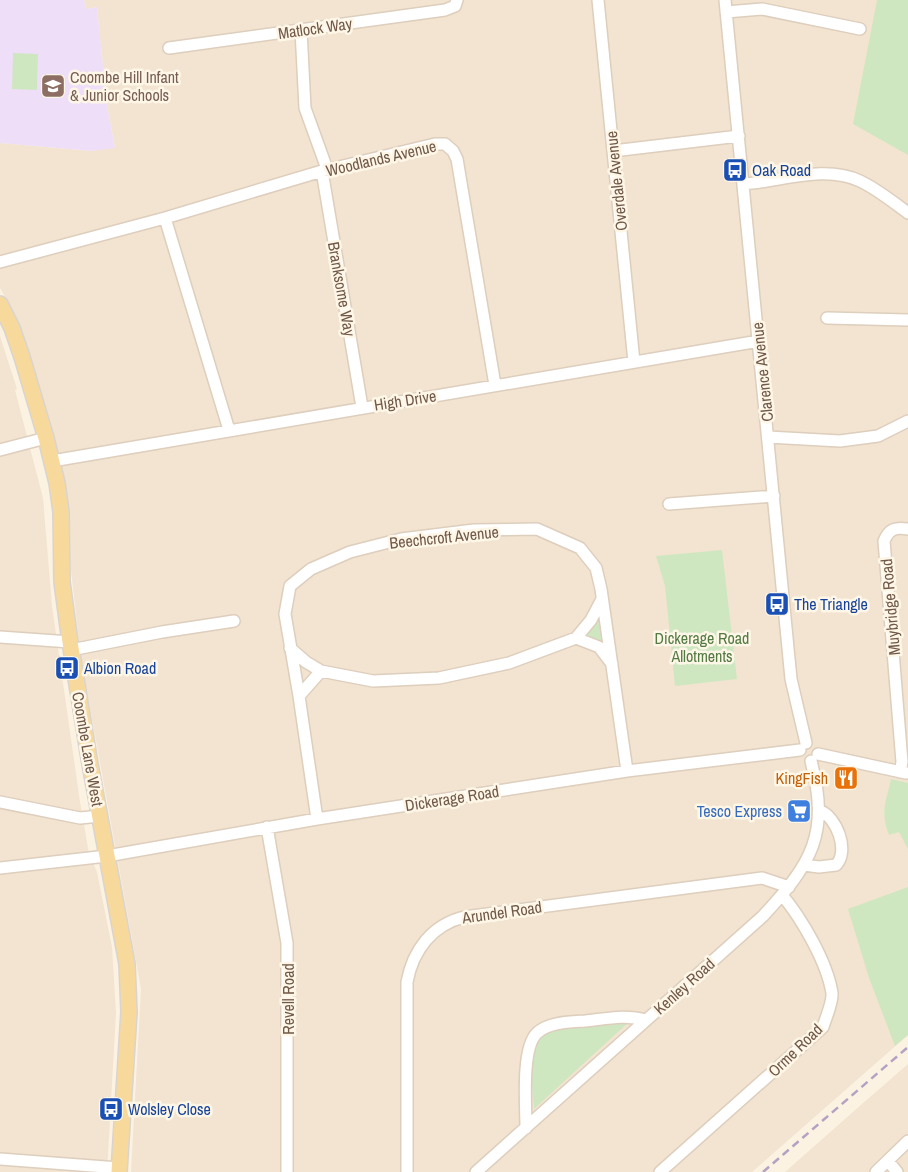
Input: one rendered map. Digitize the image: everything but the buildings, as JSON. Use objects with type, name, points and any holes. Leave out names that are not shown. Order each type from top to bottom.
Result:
[{"type":"main road","name":"Coombe Lane West","points":[[0,304],[12,328],[52,460],[61,512],[61,562],[71,646],[106,856],[122,934],[129,990],[125,1093],[119,1170]]},
{"type":"street","name":"Matlock Way","points":[[169,48],[444,10],[455,6],[457,0]]},
{"type":"street","name":"Overdale Avenue","points":[[598,0],[634,362]]},
{"type":"street","points":[[726,6],[762,8],[860,29]]},
{"type":"street","name":"Clarence Avenue","points":[[726,6],[792,690],[803,747]]},
{"type":"street","name":"Branksome Way","points":[[301,30],[305,108],[324,170],[362,407]]},
{"type":"street","points":[[613,152],[738,136]]},
{"type":"street","name":"Woodlands Avenue","points":[[0,262],[164,218],[324,170],[435,144],[445,144],[454,151],[457,159],[494,385]]},
{"type":"street","points":[[743,184],[818,174],[847,177],[869,186],[908,213]]},
{"type":"street","points":[[164,218],[229,430]]},
{"type":"street","points":[[827,318],[908,320]]},
{"type":"street","name":"High Drive","points":[[52,460],[758,341]]},
{"type":"street","points":[[768,437],[840,441],[878,436],[908,420]]},
{"type":"street","points":[[0,450],[46,438]]},
{"type":"street","points":[[669,504],[774,496]]},
{"type":"street","name":"Muybridge Road","points":[[904,773],[884,541],[888,532],[894,528],[908,529]]},
{"type":"street","name":"Beechcroft Avenue","points":[[317,819],[285,614],[290,586],[311,569],[350,552],[401,539],[474,530],[537,529],[580,548],[596,568],[628,770]]},
{"type":"street","points":[[290,648],[306,662],[321,671],[373,681],[439,678],[509,663],[576,638],[591,620],[602,599]]},
{"type":"street","points":[[0,636],[71,646],[234,621]]},
{"type":"street","points":[[576,638],[599,647],[613,666]]},
{"type":"street","points":[[299,696],[321,671]]},
{"type":"street","points":[[803,747],[802,758],[814,757],[904,773]]},
{"type":"street","name":"Dickerage Road","points":[[0,868],[106,856],[267,827],[628,770],[803,747]]},
{"type":"street","name":"Kenley Road","points":[[476,1172],[763,916],[786,891],[804,865],[816,838],[820,811],[814,757]]},
{"type":"street","points":[[0,802],[80,818],[100,816]]},
{"type":"street","points":[[804,865],[819,867],[836,865],[841,857],[842,845],[832,821],[827,814],[820,811]]},
{"type":"street","name":"Revell Road","points":[[267,827],[287,943],[287,1172]]},
{"type":"street","name":"Arundel Road","points":[[407,1172],[407,982],[409,969],[420,948],[443,924],[464,917],[762,878],[786,891]]},
{"type":"street","name":"Orme Road","points":[[660,1172],[823,1026],[833,994],[820,960],[786,891]]},
{"type":"street","points":[[526,1128],[528,1050],[536,1034],[548,1026],[566,1023],[631,1016],[646,1020]]},
{"type":"street","points":[[876,1172],[908,1141]]},
{"type":"street","points":[[0,1160],[119,1170]]},
{"type":"street","points":[[888,1161],[897,1172]]},
{"type":"shaded area","name":"Coombe Hill Infant & Junior Schools","points":[[0,0],[84,0],[86,9],[97,7],[107,105],[115,148],[92,151],[0,143]]},
{"type":"shaded area","points":[[84,0],[908,0],[908,1035],[752,1172],[131,1172],[141,989],[81,658],[70,562],[67,495],[56,442],[20,324],[0,288],[0,143],[92,151],[115,147],[107,105],[97,7],[86,9]]},
{"type":"shaded area","points":[[0,336],[17,389],[15,390],[43,498],[52,606],[80,802],[89,854],[97,872],[112,947],[116,1013],[107,1172],[0,1172]]},
{"type":"shaded area","points":[[908,1064],[908,1172],[785,1172],[862,1104]]},
{"type":"green space","points":[[877,0],[908,0],[908,155],[853,124]]},
{"type":"green space","points":[[13,53],[38,54],[37,90],[12,89]]},
{"type":"green space","name":"Dickerage Road Allotments","points":[[722,550],[737,679],[675,686],[665,586],[656,556]]},
{"type":"green space","points":[[599,616],[604,645],[582,636]]},
{"type":"green space","points":[[891,779],[908,783],[908,849],[899,832],[889,835],[886,827],[884,813]]},
{"type":"green space","points":[[908,887],[908,1035],[895,1046],[869,978],[848,909]]},
{"type":"green space","points":[[630,1021],[534,1109],[530,1065],[539,1035],[552,1029]]},
{"type":"railway","points":[[763,1172],[908,1047]]},
{"type":"place","name":"Coombe Hill Infant & Junior Schools","points":[[53,86]]},
{"type":"place","name":"Oak Road","points":[[735,170]]},
{"type":"place","name":"The Triangle","points":[[777,604]]},
{"type":"place","name":"Albion Road","points":[[67,668]]},
{"type":"place","name":"KingFish","points":[[846,778]]},
{"type":"place","name":"Tesco Express","points":[[799,811]]},
{"type":"place","name":"Wolsley Close","points":[[111,1109]]}]
